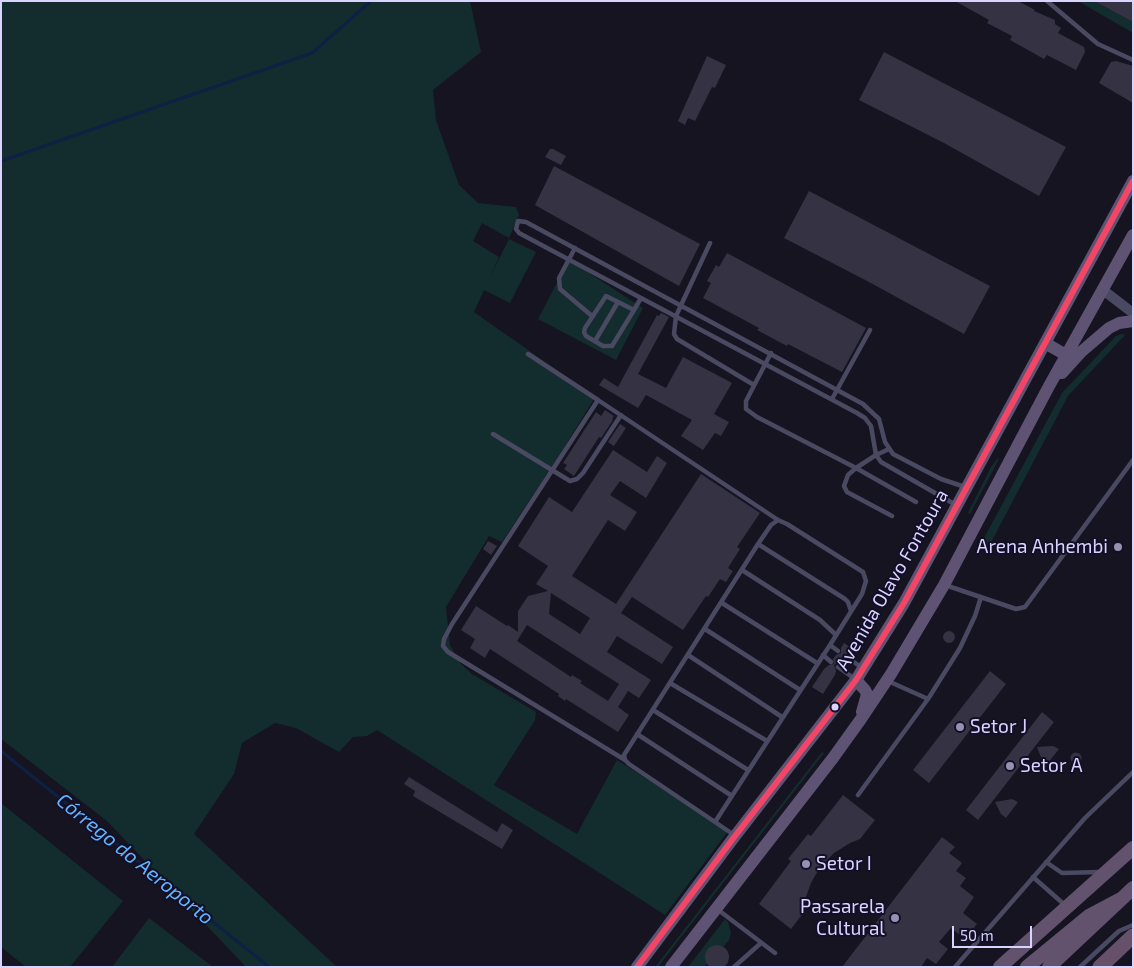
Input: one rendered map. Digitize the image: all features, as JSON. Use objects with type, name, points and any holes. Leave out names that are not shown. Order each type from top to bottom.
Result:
[{"type":"highway","points":[[1000,967],[1133,848]]},
{"type":"highway","points":[[1049,967],[1133,888]]},
{"type":"highway","points":[[1027,967],[1089,916],[1121,899]]},
{"type":"highway","points":[[1100,967],[1133,936]]},
{"type":"main road","name":"Avenida Olavo Fontoura","points":[[637,967],[859,674],[904,603],[1133,181]]},
{"type":"main road","points":[[676,965],[716,909],[861,720],[887,680],[944,585],[1048,388],[1132,239]]},
{"type":"main road","points":[[1048,388],[1081,352],[1103,332],[1119,323],[1133,322]]},
{"type":"main road","points":[[1045,343],[1066,355]]},
{"type":"main road","points":[[859,674],[866,694],[861,720]]},
{"type":"street","points":[[1103,290],[1133,313]]},
{"type":"lane","points":[[1047,1],[1098,44],[1133,60]]},
{"type":"lane","points":[[958,506],[881,462],[876,455],[871,426],[865,418],[519,233],[516,229],[518,221],[526,222],[838,389],[863,404],[879,419],[888,449],[893,454],[942,479],[967,488]]},
{"type":"lane","points":[[710,244],[680,305],[673,329],[676,338],[754,386]]},
{"type":"lane","points":[[575,248],[559,278],[560,289],[592,316]]},
{"type":"lane","points":[[634,310],[606,296],[592,316],[584,332],[586,336],[603,346],[612,346],[634,310],[641,298]]},
{"type":"lane","points":[[595,342],[618,302]]},
{"type":"lane","points":[[832,399],[870,330]]},
{"type":"lane","points":[[772,353],[746,401],[746,409],[751,414],[856,468],[916,502]]},
{"type":"lane","points":[[528,354],[778,520],[863,572],[866,582],[862,594],[715,822]]},
{"type":"lane","points":[[800,383],[806,372]]},
{"type":"lane","points":[[598,400],[452,624],[444,639],[443,646],[448,652],[625,760],[735,836]]},
{"type":"lane","points":[[494,434],[570,481],[577,479],[583,473],[621,415]]},
{"type":"lane","points":[[888,449],[856,468],[845,479],[844,486],[847,492],[892,516]]},
{"type":"lane","points":[[944,585],[1016,609],[1026,607],[1133,460]]},
{"type":"lane","points":[[625,760],[624,754],[758,544],[771,526],[778,520]]},
{"type":"lane","points":[[758,544],[841,596],[848,602],[851,611]]},
{"type":"lane","points":[[742,570],[820,620],[836,635]]},
{"type":"lane","points":[[858,794],[928,699],[969,631],[981,597]]},
{"type":"lane","points":[[722,603],[818,663]]},
{"type":"lane","points":[[705,629],[800,690]]},
{"type":"lane","points":[[830,646],[838,651]]},
{"type":"lane","points":[[688,655],[782,717]]},
{"type":"lane","points":[[822,655],[831,662]]},
{"type":"lane","points":[[846,656],[859,674]]},
{"type":"lane","points":[[838,667],[859,674]]},
{"type":"lane","points":[[887,680],[928,699]]},
{"type":"lane","points":[[670,683],[767,741]]},
{"type":"lane","points":[[653,710],[748,770]]},
{"type":"lane","points":[[638,734],[732,796]]},
{"type":"lane","points":[[955,967],[1085,818],[1133,772]]},
{"type":"lane","points":[[1046,862],[1062,873],[1106,872]]},
{"type":"lane","points":[[1033,877],[1067,906]]},
{"type":"lane","points":[[716,909],[775,953]]},
{"type":"lane","points":[[1080,967],[1119,931],[1133,925]]},
{"type":"lane","points":[[734,967],[761,943]]},
{"type":"green space","points":[[1,1],[470,1],[481,52],[433,90],[436,120],[459,185],[478,203],[516,207],[519,215],[509,238],[482,223],[473,241],[499,257],[489,279],[509,239],[536,252],[510,303],[484,290],[474,312],[595,397],[561,453],[502,542],[489,536],[446,607],[450,645],[460,663],[472,674],[536,712],[535,720],[494,785],[577,834],[617,760],[729,830],[665,915],[377,730],[367,736],[353,737],[339,752],[296,728],[275,723],[242,743],[234,774],[194,834],[337,967],[246,967],[107,821],[1,739]]},
{"type":"green space","points":[[1078,1],[1094,1],[1133,22],[1133,33]]},
{"type":"green space","points":[[569,260],[643,308],[616,360],[538,319]]},
{"type":"green space","points":[[1125,335],[1068,396],[986,552],[982,542],[1062,393],[1116,336]]},
{"type":"green space","points":[[998,458],[970,514],[968,513],[991,467]]},
{"type":"green space","points":[[822,752],[824,753],[658,967],[655,967]]},
{"type":"green space","points":[[1,803],[123,901],[70,967],[26,967],[1,947]]},
{"type":"green space","points":[[149,918],[213,967],[112,967]]},
{"type":"green space","points":[[725,919],[728,922],[731,933],[729,940],[723,947],[717,946],[709,949],[705,956],[707,964],[705,967],[688,967]]},
{"type":"building","points":[[955,1],[1018,1],[1034,11],[1055,20],[1055,24],[1061,28],[1058,33],[1084,47],[1085,52],[1076,70],[1047,55],[1044,59],[1010,40],[1012,36],[987,23],[989,20]]},
{"type":"building","points":[[1094,1],[1133,1],[1133,22]]},
{"type":"building","points":[[884,52],[1066,147],[1039,196],[944,143],[859,100]]},
{"type":"building","points":[[707,56],[726,65],[715,88],[712,87],[695,121],[688,118],[685,125],[678,121]]},
{"type":"building","points":[[1116,61],[1133,66],[1133,103],[1099,83],[1111,62]]},
{"type":"building","points":[[550,149],[566,156],[561,165],[545,157]]},
{"type":"building","points":[[554,166],[700,244],[679,286],[535,205]]},
{"type":"building","points":[[809,191],[990,286],[964,334],[784,238]]},
{"type":"building","points":[[727,253],[866,328],[842,372],[788,344],[787,346],[757,330],[759,328],[703,298],[711,283],[707,281],[716,265],[719,267]]},
{"type":"building","points":[[661,313],[669,317],[638,374],[666,388],[683,357],[732,383],[714,414],[729,422],[721,436],[715,433],[703,450],[681,436],[692,420],[646,395],[638,408],[599,385],[604,378],[618,387],[657,315],[659,316]]},
{"type":"building","points":[[605,410],[614,416],[613,420],[601,438],[599,437],[574,476],[564,469],[567,465],[563,463],[596,412],[601,416]]},
{"type":"building","points":[[620,424],[626,428],[614,446],[608,442]]},
{"type":"building","points":[[613,450],[647,472],[657,456],[667,463],[646,498],[620,481],[610,495],[637,512],[625,531],[608,520],[572,576],[616,604],[701,474],[760,513],[737,547],[740,549],[728,568],[733,571],[726,582],[720,579],[683,630],[632,597],[621,613],[673,647],[662,664],[617,636],[607,652],[651,680],[639,698],[628,691],[618,707],[629,715],[618,732],[566,699],[565,701],[558,696],[559,694],[490,649],[485,658],[470,648],[475,639],[461,630],[476,606],[518,632],[518,611],[528,596],[548,591],[536,584],[548,566],[518,546],[549,497],[572,512]],"holes":[[[551,593],[590,618],[580,634],[549,614]],[[527,625],[619,684],[608,701],[580,683],[582,681],[572,675],[571,677],[517,641]]]},
{"type":"building","points":[[488,541],[497,546],[491,555],[483,549]]},
{"type":"building","points":[[949,631],[955,637],[949,643],[943,637]]},
{"type":"building","points":[[844,643],[851,648],[848,653],[843,654],[844,659],[840,664],[834,665],[835,675],[823,694],[812,687],[824,669],[834,664],[833,659],[841,653]]},
{"type":"building","name":"Setor J","points":[[990,671],[1006,684],[929,783],[913,770]]},
{"type":"building","name":"Setor A","points":[[1042,712],[1054,722],[978,820],[966,810]]},
{"type":"building","points":[[1053,746],[1059,749],[1047,764],[1042,760],[1037,747]]},
{"type":"building","points":[[1076,752],[1082,758],[1076,764],[1070,758]]},
{"type":"building","points":[[409,777],[497,832],[502,823],[513,830],[502,849],[413,796],[415,791],[404,784]]},
{"type":"building","name":"Setor I","points":[[843,795],[875,820],[860,839],[834,853],[820,867],[806,897],[804,912],[791,929],[759,904],[791,861],[788,859],[808,834],[811,836]]},
{"type":"building","points":[[1012,799],[1018,802],[1006,818],[1001,814],[995,802]]},
{"type":"building","points":[[942,837],[955,847],[949,853],[962,863],[956,871],[966,878],[960,886],[974,897],[963,913],[977,924],[965,939],[951,928],[939,942],[948,949],[936,964],[927,958],[921,967],[842,967]]},
{"type":"building","points":[[717,945],[725,949],[729,957],[725,965],[717,969],[709,965],[705,957],[709,949]]},
{"type":"waterway","points":[[1,161],[312,53],[371,1]]},
{"type":"waterway","name":"Córrego do Aeroporto","points":[[1,751],[269,967]]},
{"type":"transit line","points":[[637,967],[735,836],[856,680],[904,603],[1133,181]]},
{"type":"place","name":"Arena Anhembi","points":[[1118,547]]},
{"type":"place","name":"Setor J","points":[[960,727]]},
{"type":"place","name":"Setor A","points":[[1010,766]]},
{"type":"place","name":"Setor I","points":[[806,864]]},
{"type":"place","name":"Passarela Cultural","points":[[895,918]]}]
